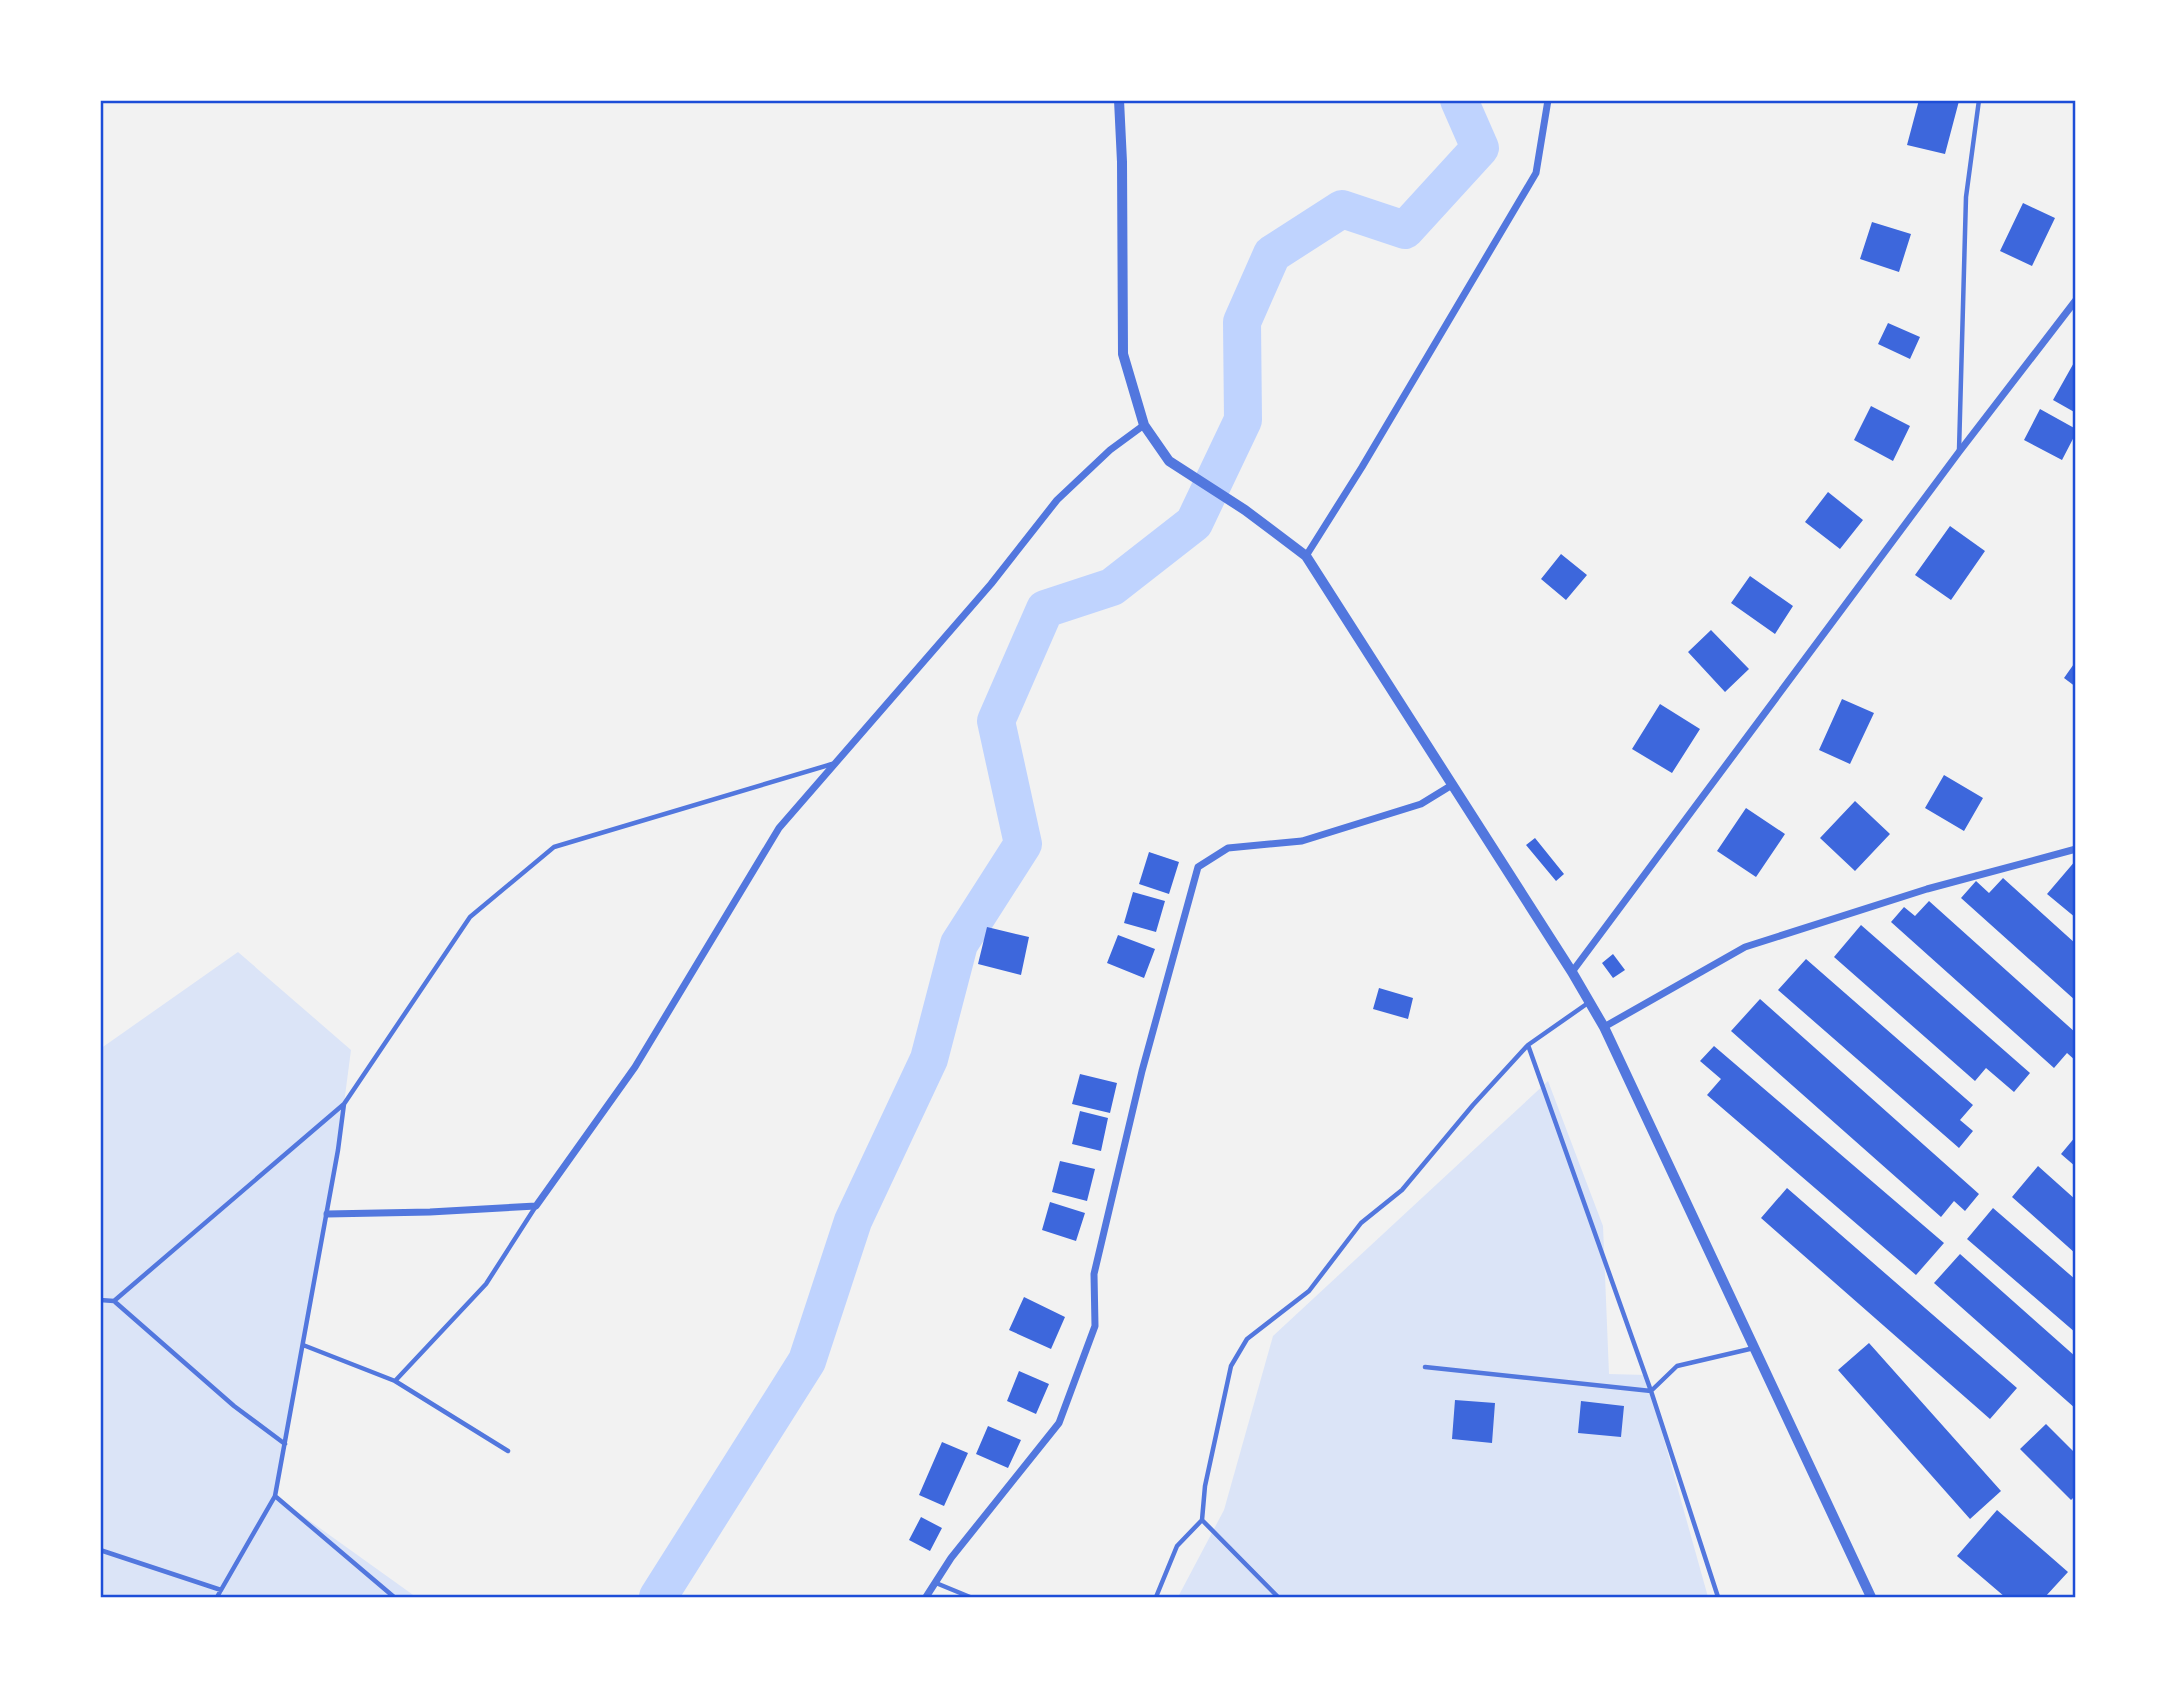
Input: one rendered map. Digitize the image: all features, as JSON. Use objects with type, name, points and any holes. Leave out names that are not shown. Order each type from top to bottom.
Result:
[{"type":"street","points":[[1119,100],[1123,354],[1144,425],[1169,461],[1245,510],[1306,556],[1572,972],[1604,1027],[1871,1597]]},
{"type":"street","points":[[1306,556],[1363,467],[1536,173],[1548,100]]},
{"type":"street","points":[[1572,972],[1959,452],[2076,300]]},
{"type":"street","points":[[327,1214],[536,1206],[635,1067],[779,828],[991,584],[1057,500],[1110,450],[1144,425]]},
{"type":"street","points":[[926,1597],[951,1558],[1059,1423],[1095,1326],[1094,1273],[1142,1071],[1198,867],[1228,848],[1302,841],[1421,804],[1452,785]]},
{"type":"street","points":[[1604,1027],[1745,947],[1927,889],[2076,849]]},
{"type":"lane","points":[[1959,452],[1966,197],[1979,100]]},
{"type":"lane","points":[[114,1301],[344,1104],[470,917],[554,847],[836,763]]},
{"type":"lane","points":[[1156,1597],[1177,1546],[1202,1520],[1205,1486],[1231,1366],[1247,1339],[1309,1291],[1361,1223],[1402,1190],[1473,1105],[1528,1045],[1589,1002]]},
{"type":"lane","points":[[1528,1045],[1651,1391],[1718,1597]]},
{"type":"lane","points":[[217,1597],[275,1496],[327,1214],[344,1104]]},
{"type":"lane","points":[[395,1381],[486,1284],[536,1206]]},
{"type":"lane","points":[[100,1300],[114,1301],[234,1406],[285,1444]]},
{"type":"lane","points":[[303,1345],[395,1381],[508,1451]]},
{"type":"lane","points":[[1425,1367],[1651,1391],[1677,1366],[1754,1348]]},
{"type":"lane","points":[[275,1496],[394,1597]]},
{"type":"lane","points":[[1202,1520],[1279,1597]]},
{"type":"lane","points":[[100,1550],[221,1590]]},
{"type":"lane","points":[[935,1583],[970,1597]]},
{"type":"shaded area","points":[[238,952],[351,1050],[335,1172],[275,1496],[416,1597],[100,1597],[100,1049]]},
{"type":"shaded area","points":[[1548,1081],[1603,1226],[1609,1374],[1646,1375],[1708,1597],[1178,1597],[1224,1510],[1273,1336]]},
{"type":"building","points":[[1919,100],[1959,101],[1945,154],[1907,145]]},
{"type":"building","points":[[2023,203],[2055,218],[2032,266],[2000,251]]},
{"type":"building","points":[[1872,222],[1911,234],[1899,272],[1860,259]]},
{"type":"building","points":[[1888,323],[1920,337],[1910,359],[1878,344]]},
{"type":"building","points":[[2076,359],[2076,413],[2053,400]]},
{"type":"building","points":[[1871,406],[1910,426],[1893,461],[1854,440]]},
{"type":"building","points":[[2040,409],[2076,429],[2062,460],[2024,440]]},
{"type":"building","points":[[1828,492],[1863,520],[1840,549],[1805,522]]},
{"type":"building","points":[[1950,526],[1985,551],[1951,600],[1915,575]]},
{"type":"building","points":[[1561,554],[1587,575],[1566,600],[1541,579]]},
{"type":"building","points":[[1750,576],[1793,606],[1775,634],[1731,603]]},
{"type":"building","points":[[1711,630],[1749,669],[1725,692],[1688,652]]},
{"type":"building","points":[[2076,661],[2076,687],[2064,678]]},
{"type":"building","points":[[1842,699],[1874,713],[1850,764],[1819,750]]},
{"type":"building","points":[[1660,704],[1700,729],[1672,773],[1632,749]]},
{"type":"building","points":[[1944,775],[1983,798],[1964,831],[1925,808]]},
{"type":"building","points":[[1855,801],[1890,834],[1855,871],[1820,838]]},
{"type":"building","points":[[1746,808],[1785,834],[1756,877],[1717,851]]},
{"type":"building","points":[[1535,838],[1564,874],[1556,881],[1526,845]]},
{"type":"building","points":[[1149,852],[1179,862],[1169,894],[1139,884]]},
{"type":"building","points":[[2076,860],[2076,918],[2047,894]]},
{"type":"building","points":[[2003,878],[2076,944],[2076,1001],[1961,898],[1976,881],[1989,893]]},
{"type":"building","points":[[1133,892],[1165,901],[1156,932],[1124,923]]},
{"type":"building","points":[[1929,901],[2076,1033],[2076,1061],[2067,1053],[2054,1068],[1891,922],[1904,907],[1915,916]]},
{"type":"building","points":[[1861,925],[2030,1073],[2014,1092],[1986,1068],[1975,1081],[1834,957]]},
{"type":"building","points":[[987,927],[1029,937],[1021,975],[978,964]]},
{"type":"building","points":[[1118,935],[1155,949],[1144,978],[1107,963]]},
{"type":"building","points":[[1613,954],[1625,970],[1613,978],[1602,963]]},
{"type":"building","points":[[1806,959],[1973,1105],[1960,1120],[1973,1131],[1959,1148],[1778,990]]},
{"type":"building","points":[[1379,988],[1413,998],[1408,1019],[1373,1009]]},
{"type":"building","points":[[1760,999],[1979,1194],[1965,1211],[1954,1201],[1941,1217],[1731,1031]]},
{"type":"building","points":[[1714,1046],[1944,1243],[1916,1275],[1707,1095],[1721,1079],[1700,1061]]},
{"type":"building","points":[[1080,1074],[1117,1083],[1110,1113],[1072,1104]]},
{"type":"building","points":[[1080,1111],[1108,1118],[1101,1151],[1072,1144]]},
{"type":"building","points":[[2076,1136],[2076,1167],[2061,1154]]},
{"type":"building","points":[[1060,1161],[1095,1169],[1087,1201],[1052,1192]]},
{"type":"building","points":[[2038,1166],[2076,1200],[2076,1254],[2012,1197]]},
{"type":"building","points":[[1787,1188],[2017,1388],[1990,1419],[1761,1218]]},
{"type":"building","points":[[1050,1202],[1085,1213],[1076,1241],[1042,1230]]},
{"type":"building","points":[[1993,1208],[2076,1280],[2076,1333],[1967,1239]]},
{"type":"building","points":[[1960,1254],[2076,1357],[2076,1409],[1934,1283]]},
{"type":"building","points":[[1024,1297],[1065,1317],[1051,1349],[1009,1330]]},
{"type":"building","points":[[1869,1343],[2001,1491],[1970,1519],[1838,1370]]},
{"type":"building","points":[[1019,1371],[1049,1384],[1036,1414],[1007,1401]]},
{"type":"building","points":[[1455,1400],[1495,1403],[1492,1443],[1452,1439]]},
{"type":"building","points":[[1581,1401],[1624,1406],[1621,1437],[1578,1433]]},
{"type":"building","points":[[2046,1424],[2076,1454],[2076,1495],[2071,1500],[2020,1449]]},
{"type":"building","points":[[988,1426],[1021,1440],[1008,1468],[976,1454]]},
{"type":"building","points":[[942,1442],[968,1453],[944,1506],[919,1495]]},
{"type":"building","points":[[1997,1510],[2068,1572],[2045,1597],[2005,1597],[1957,1556]]},
{"type":"building","points":[[921,1517],[942,1528],[930,1551],[909,1540]]},
{"type":"waterway","points":[[658,1597],[807,1361],[853,1221],[929,1059],[959,944],[1023,844],[996,721],[1045,609],[1112,587],[1194,523],[1243,420],[1242,322],[1272,254],[1342,209],[1405,230],[1480,148],[1459,100]]}]
